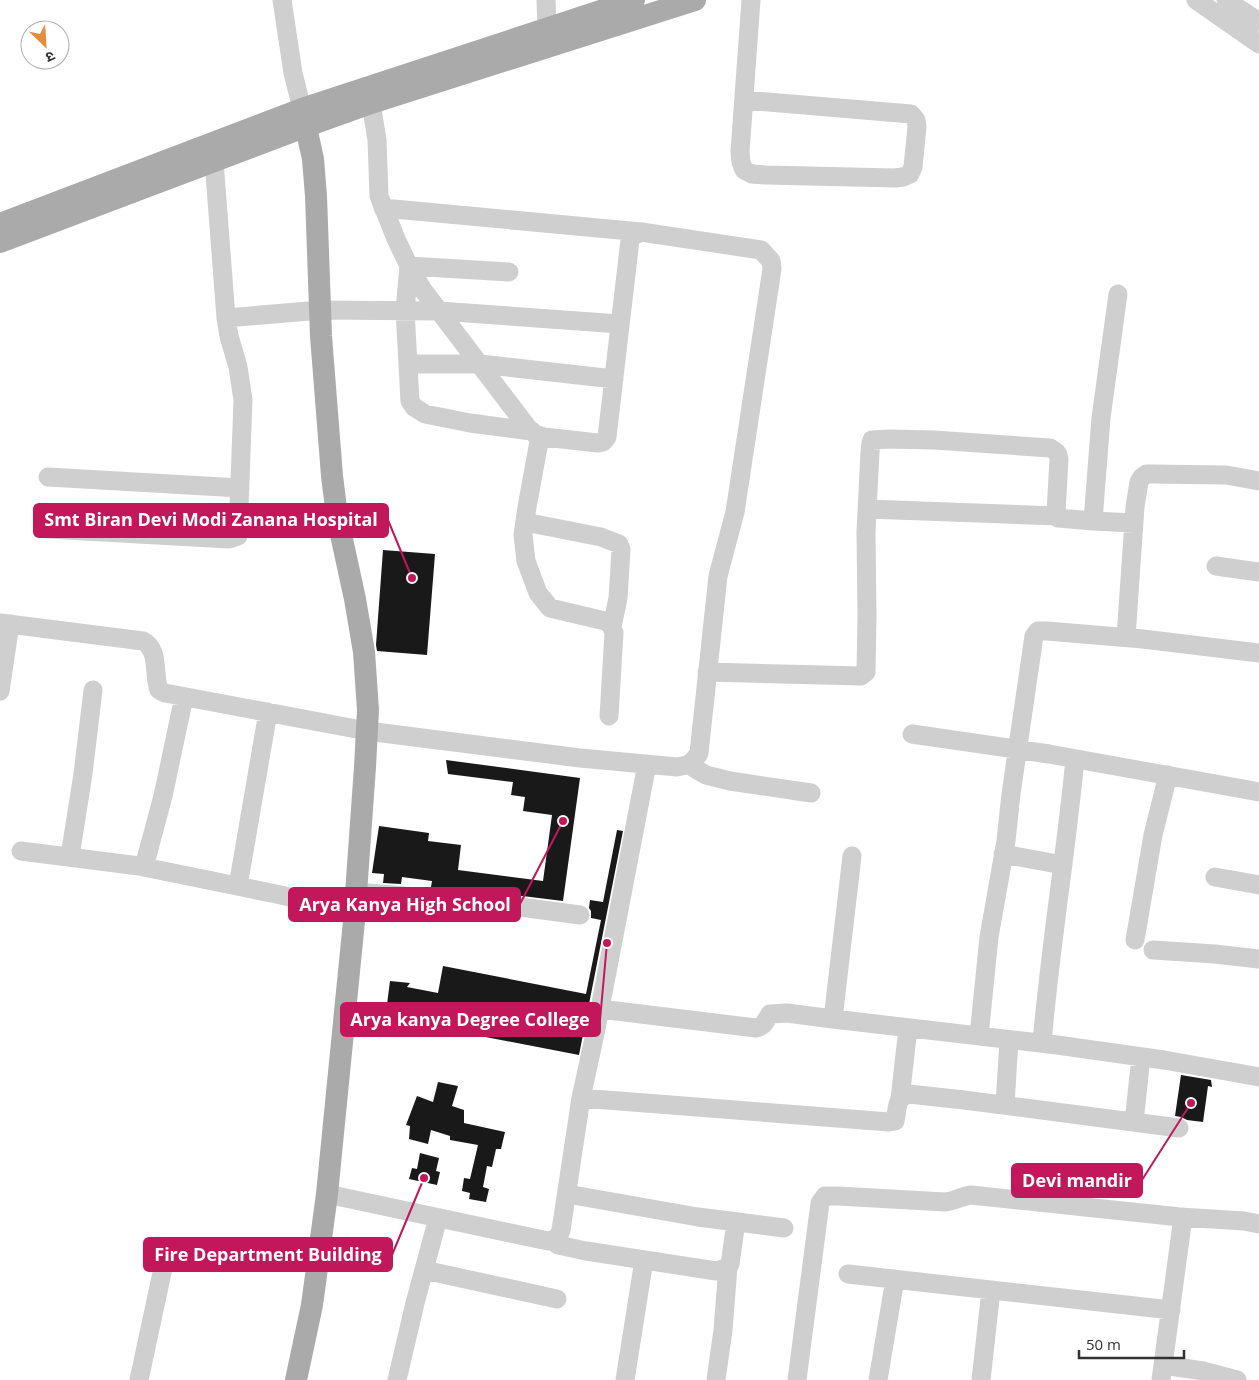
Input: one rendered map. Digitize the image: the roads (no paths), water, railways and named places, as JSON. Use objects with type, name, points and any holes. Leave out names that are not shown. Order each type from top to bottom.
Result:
[{"type":"main road","points":[[0,224],[72,206],[214,162],[305,117],[371,103],[549,37],[634,0]]},
{"type":"main road","points":[[0,242],[72,206],[305,117],[549,37],[695,0]]},
{"type":"main road","points":[[298,1380],[312,1305],[327,1194],[355,902],[367,731],[367,682],[364,652],[337,516],[332,476],[320,310],[314,168],[305,117]]},
{"type":"street","points":[[282,0],[292,66],[305,117]]},
{"type":"street","points":[[546,0],[549,37]]},
{"type":"street","points":[[744,100],[911,114],[916,120],[917,127],[913,167],[910,174],[903,177],[752,174],[744,170],[740,152],[751,0]]},
{"type":"street","points":[[1196,0],[1223,5],[1259,22]]},
{"type":"street","points":[[1223,5],[1259,44]]},
{"type":"street","points":[[371,103],[377,140],[379,196],[408,266],[439,311],[536,433],[523,535],[526,561],[538,593],[550,608],[605,621],[610,623],[612,627],[614,633],[609,716]]},
{"type":"street","points":[[48,528],[229,539],[238,536],[243,514],[239,508],[242,400],[238,367],[226,318],[214,162]]},
{"type":"street","points":[[0,691],[5,623],[143,641],[149,644],[153,653],[156,684],[159,690],[184,697],[367,731],[580,758],[677,767],[687,766],[694,762],[699,752],[718,576],[735,512],[772,270],[771,261],[761,250],[641,232],[383,208]]},
{"type":"street","points":[[408,266],[405,310],[410,401],[414,407],[425,414],[470,423],[598,443],[603,442],[608,430],[630,240],[641,232]]},
{"type":"street","points":[[408,266],[510,272]]},
{"type":"street","points":[[1093,521],[1101,418],[1118,294]]},
{"type":"street","points":[[226,318],[320,310],[405,310],[620,324]]},
{"type":"street","points":[[408,364],[480,364],[614,379]]},
{"type":"street","points":[[708,672],[864,675],[867,665],[867,509],[872,440],[934,440],[1050,448],[1056,450],[1059,459],[1057,516]]},
{"type":"street","points":[[1126,637],[1135,507],[1139,482],[1142,477],[1146,474],[1226,475],[1259,481]]},
{"type":"street","points":[[48,477],[240,488]]},
{"type":"street","points":[[867,509],[1057,516],[1093,521],[1134,523]]},
{"type":"street","points":[[243,514],[337,516]]},
{"type":"street","points":[[525,522],[601,537],[619,544],[622,550],[618,598],[612,627]]},
{"type":"street","points":[[1216,566],[1259,572]]},
{"type":"street","points":[[979,1036],[990,937],[1034,636],[1038,631],[1047,630],[1259,652]]},
{"type":"street","points":[[70,856],[83,774],[93,690]]},
{"type":"street","points":[[144,867],[163,796],[184,697]]},
{"type":"street","points":[[238,886],[268,712]]},
{"type":"street","points":[[912,734],[1075,759],[1259,792]]},
{"type":"street","points":[[1042,1043],[1048,977],[1075,759]]},
{"type":"street","points":[[327,1194],[548,1241],[559,1236],[581,1098],[600,1009],[646,764]]},
{"type":"street","points":[[690,764],[706,775],[730,781],[811,793]]},
{"type":"street","points":[[1135,940],[1153,835],[1168,775]]},
{"type":"street","points":[[20,851],[144,867],[238,886],[355,902],[490,903],[580,915]]},
{"type":"street","points":[[1003,854],[1063,865]]},
{"type":"street","points":[[833,1020],[852,856]]},
{"type":"street","points":[[1215,877],[1259,885]]},
{"type":"street","points":[[1153,950],[1259,959]]},
{"type":"street","points":[[600,1009],[756,1028],[761,1027],[770,1014],[787,1013],[833,1020],[1042,1043],[1259,1077]]},
{"type":"street","points":[[581,1098],[895,1121],[900,1099],[908,1028]]},
{"type":"street","points":[[1005,1105],[1009,1040]]},
{"type":"street","points":[[1134,1122],[1141,1057]]},
{"type":"street","points":[[900,1099],[909,1094],[1179,1128]]},
{"type":"street","points":[[567,1194],[698,1217],[784,1228]]},
{"type":"street","points":[[797,1380],[820,1203],[825,1196],[945,1202],[971,1195],[1259,1224]]},
{"type":"street","points":[[1183,1217],[1162,1372],[1203,1370],[1237,1380]]},
{"type":"street","points":[[397,1380],[438,1218]]},
{"type":"street","points":[[716,1380],[723,1330],[728,1267],[736,1222]]},
{"type":"street","points":[[552,1240],[558,1245],[567,1248],[644,1260],[716,1270],[728,1267]]},
{"type":"street","points":[[625,1380],[644,1260]]},
{"type":"street","points":[[139,1380],[163,1268]]},
{"type":"street","points":[[424,1270],[557,1299]]},
{"type":"street","points":[[848,1274],[1171,1310]]},
{"type":"street","points":[[878,1380],[895,1279]]},
{"type":"street","points":[[981,1380],[992,1290]]},
{"type":"place","name":"Smt Biran Devi Modi Zanana Hospital","points":[[412,578]]},
{"type":"place","name":"Arya Kanya High School","points":[[563,821]]},
{"type":"place","name":"Arya kanya Degree College","points":[[607,943]]},
{"type":"place","name":"Devi mandir","points":[[1191,1103]]},
{"type":"place","name":"Fire Department Building","points":[[424,1178]]}]
